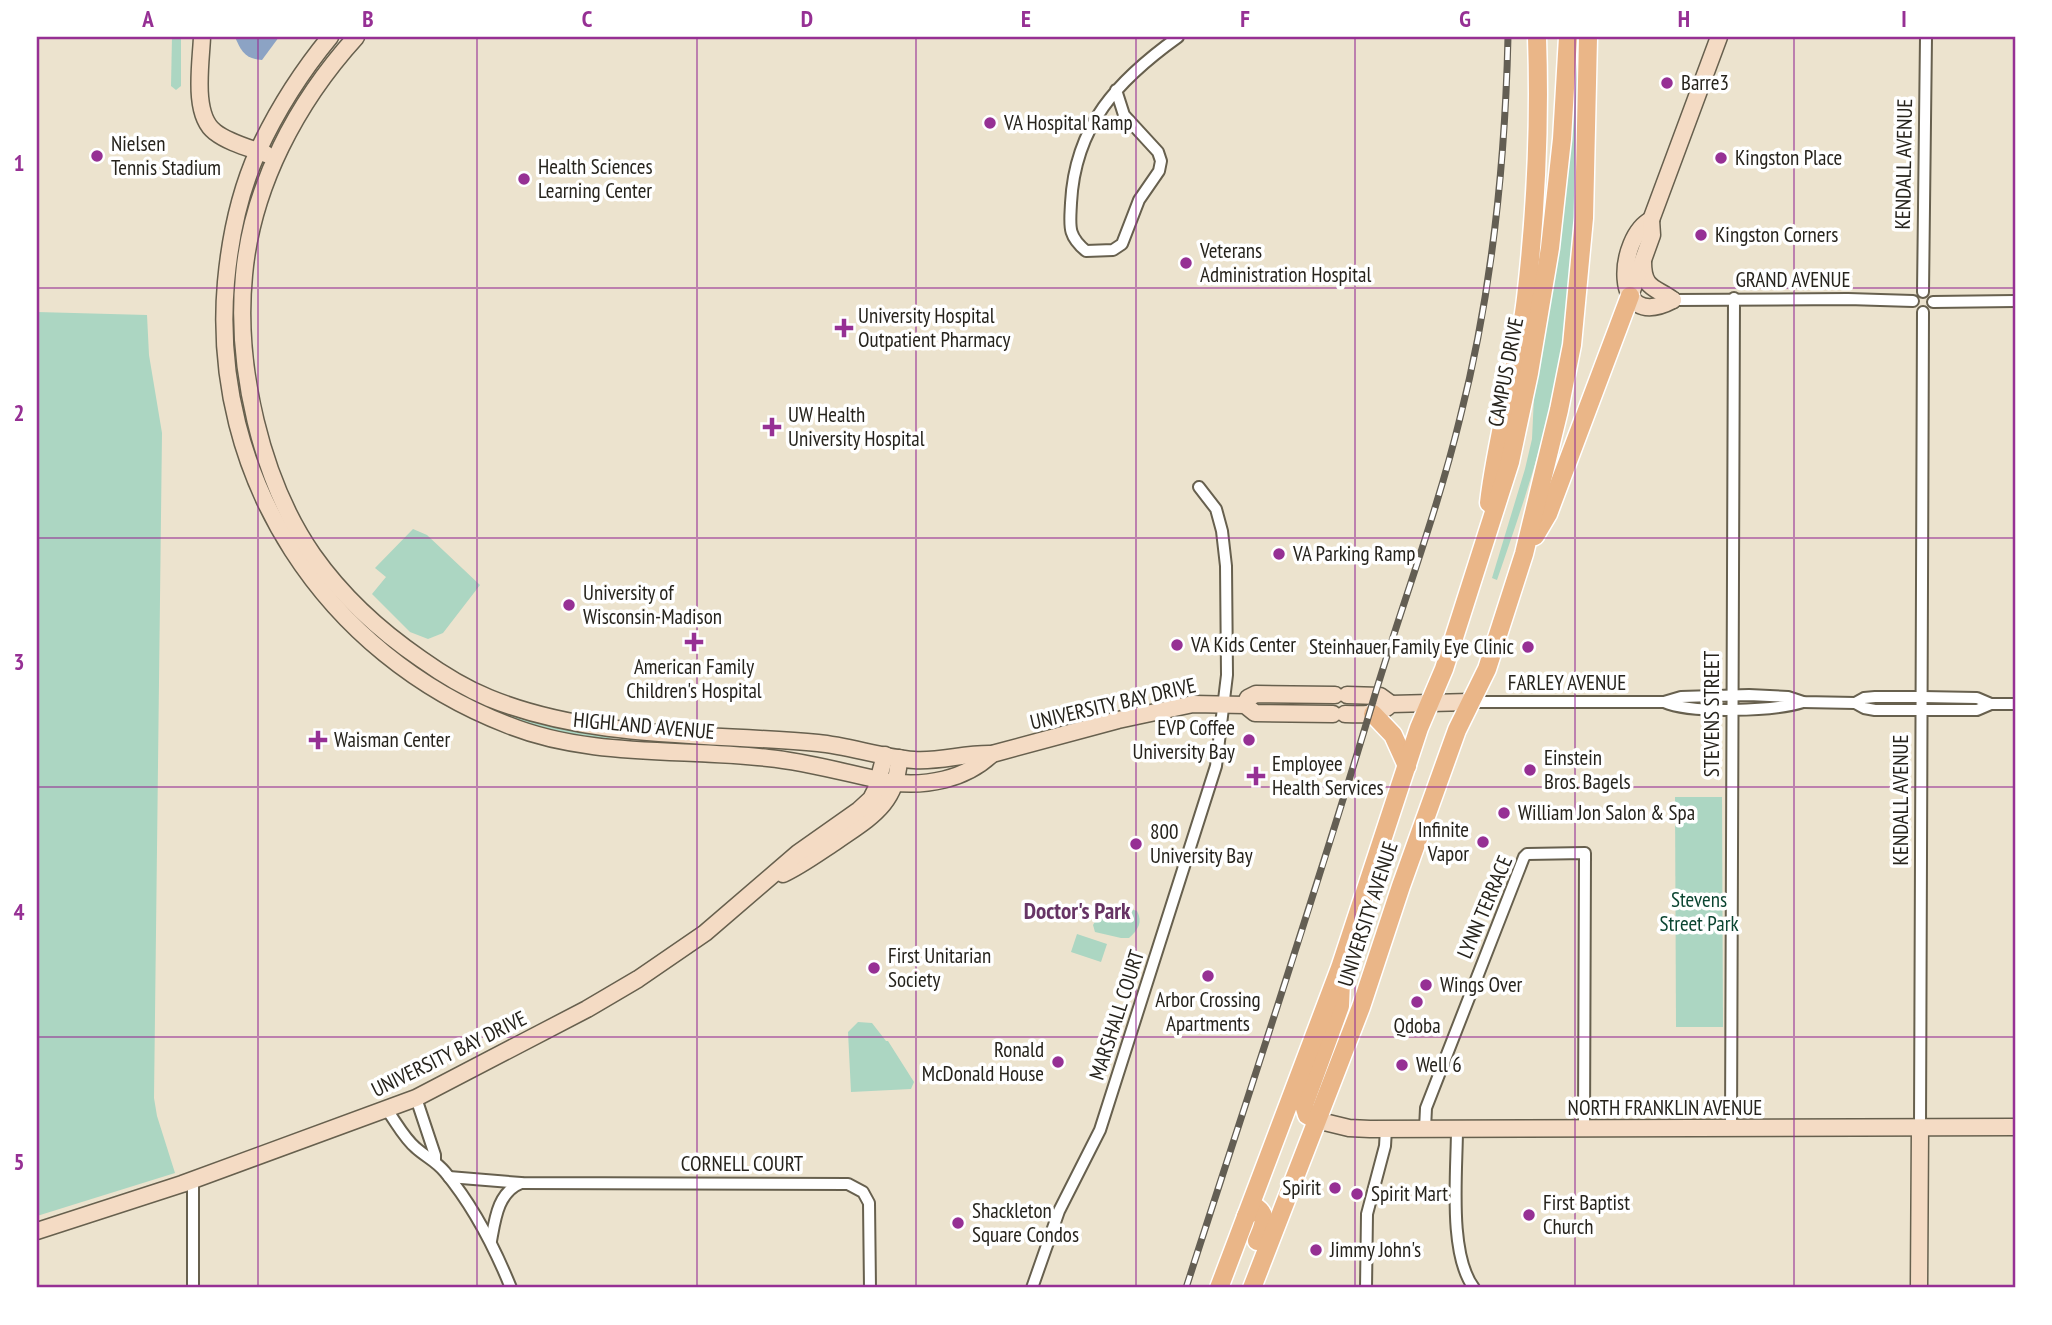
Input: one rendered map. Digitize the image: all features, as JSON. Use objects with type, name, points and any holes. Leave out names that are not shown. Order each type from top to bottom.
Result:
[{"type":"main road","points":[[1486,541],[1494,462],[1514,372],[1526,298],[1537,159],[1537,37]]},
{"type":"main road","name":"CAMPUS DRIVE","points":[[1430,703],[1444,669],[1486,541],[1516,439],[1543,294],[1562,139],[1568,37]]},
{"type":"main road","points":[[1524,554],[1557,421],[1572,345],[1584,218],[1588,37]]},
{"type":"main road","points":[[1524,554],[1548,514],[1630,296]]},
{"type":"main road","name":"UNIVERSITY AVENUE","points":[[1252,1288],[1362,1007],[1401,886],[1457,730],[1487,669],[1524,554]]},
{"type":"main road","name":"UNIVERSITY AVENUE","points":[[1219,1288],[1340,968],[1406,766],[1430,703]]},
{"type":"main road","points":[[1373,714],[1393,735],[1406,766]]},
{"type":"main road","points":[[1316,1120],[1307,1115],[1304,1105],[1339,1006],[1340,968]]},
{"type":"main road","points":[[1246,1216],[1257,1208],[1261,1210],[1265,1220],[1254,1248],[1246,1288]]},
{"type":"street","points":[[202,37],[201,111],[206,123],[214,132],[275,157]]},
{"type":"street","name":"HIGHLAND AVENUE","points":[[330,37],[305,68],[258,151],[240,204],[229,258],[225,327],[232,398],[242,442],[269,512],[307,575],[345,618],[375,645],[431,687],[474,711],[512,727],[605,748],[769,758],[887,781]]},
{"type":"street","name":"HIGHLAND AVENUE","points":[[356,37],[313,91],[275,157],[257,209],[244,275],[244,358],[251,404],[271,469],[291,516],[313,554],[354,603],[387,633],[440,672],[473,691],[517,708],[601,727],[820,743],[892,756]]},
{"type":"street","points":[[1116,90],[1124,115],[1158,152],[1161,161],[1158,171],[1139,200],[1122,244],[1113,250],[1086,251],[1070,234],[1072,181],[1078,156],[1095,117],[1116,90],[1150,57],[1178,37]]},
{"type":"street","points":[[1630,296],[1652,235],[1651,220],[1718,37]]},
{"type":"street","name":"KENDALL AVENUE","points":[[1923,292],[1926,37]]},
{"type":"street","points":[[1651,220],[1639,229],[1625,267],[1625,284],[1630,296],[1642,306],[1659,306],[1674,300]]},
{"type":"street","points":[[1643,261],[1648,284],[1655,291],[1674,300]]},
{"type":"street","points":[[1923,292],[1931,296],[1933,302],[1931,308],[1923,312],[1914,308],[1913,302],[1915,296],[1923,292]]},
{"type":"street","name":"GRAND AVENUE","points":[[1674,300],[1734,298],[1913,302]]},
{"type":"street","name":"STEVENS STREET","points":[[1731,1129],[1734,298]]},
{"type":"street","points":[[1933,302],[2015,301]]},
{"type":"street","name":"KENDALL AVENUE","points":[[1919,1288],[1923,312]]},
{"type":"street","name":"MARSHALL COURT","points":[[1032,1288],[1059,1211],[1100,1130],[1214,774],[1227,675],[1223,543],[1216,509],[1199,487]]},
{"type":"street","name":"UNIVERSITY BAY DRIVE","points":[[1245,705],[1248,698],[1256,694],[1380,696],[1391,704],[1470,702]]},
{"type":"street","name":"FARLEY AVENUE","points":[[1470,702],[1664,702],[1681,697],[1732,695],[1788,697],[1803,702],[1855,703],[1875,710],[1977,710],[1990,704]]},
{"type":"street","name":"FARLEY AVENUE","points":[[1855,703],[1864,698],[1875,697],[1923,697],[1977,698],[1990,704],[2015,704]]},
{"type":"street","name":"FARLEY AVENUE","points":[[1664,702],[1681,708],[1732,709],[1788,707],[1803,702]]},
{"type":"street","name":"UNIVERSITY BAY DRIVE","points":[[37,1231],[387,1110],[416,1098],[587,1009],[638,979],[705,933],[798,853],[865,804],[887,781],[892,756],[928,760],[975,753],[992,754],[1118,720],[1193,704],[1245,705],[1255,713],[1373,714],[1391,704]]},
{"type":"street","name":"UNIVERSITY BAY DRIVE","points":[[887,781],[943,780],[980,765],[992,754]]},
{"type":"street","name":"LYNN TERRACE","points":[[1425,1129],[1426,1108],[1524,857],[1527,854],[1586,853],[1584,1129]]},
{"type":"street","points":[[416,1098],[435,1161]]},
{"type":"street","points":[[387,1110],[417,1149],[435,1161],[449,1177],[491,1241],[511,1288]]},
{"type":"street","name":"NORTH FRANKLIN AVENUE","points":[[1316,1120],[1349,1128],[1386,1129],[2015,1127]]},
{"type":"street","points":[[1457,1128],[1457,1243],[1462,1268],[1474,1288]]},
{"type":"street","points":[[1366,1288],[1367,1214],[1385,1146],[1386,1129]]},
{"type":"street","name":"CORNELL COURT","points":[[449,1177],[522,1183],[848,1184],[863,1192],[869,1203],[870,1288]]},
{"type":"street","points":[[193,1179],[193,1288]]},
{"type":"street","points":[[491,1241],[496,1211],[512,1188],[522,1183]]},
{"type":"green space","points":[[172,37],[181,37],[181,86],[176,90],[171,86]]},
{"type":"green space","points":[[1575,62],[1579,62],[1577,186],[1572,269],[1562,351],[1542,439],[1497,580],[1492,578],[1532,439],[1534,397],[1556,267],[1569,155]]},
{"type":"green space","points":[[37,312],[147,315],[149,355],[162,433],[154,1098],[175,1173],[37,1216]]},
{"type":"green space","points":[[413,529],[427,535],[480,585],[443,633],[428,639],[410,632],[372,594],[386,577],[375,568]]},
{"type":"green space","points":[[473,698],[546,723],[621,736],[583,738],[544,730],[471,703]]},
{"type":"green space","name":"Stevens Street Park","points":[[1675,797],[1722,797],[1723,1027],[1676,1027]]},
{"type":"green space","points":[[1124,907],[1137,911],[1140,919],[1137,929],[1129,938],[1095,932],[1093,925],[1099,915]]},
{"type":"green space","points":[[1077,934],[1107,944],[1101,962],[1071,952]]},
{"type":"green space","points":[[858,1022],[872,1023],[888,1041],[914,1082],[911,1089],[851,1092],[848,1032]]},
{"type":"water","points":[[235,37],[279,37],[262,60],[251,58],[244,53]]},
{"type":"railway","points":[[1186,1288],[1329,846],[1441,489],[1460,418],[1481,324],[1495,229],[1504,133],[1508,37]]},
{"type":"place","name":"Barre3","points":[[1667,83]]},
{"type":"place","name":"VA Hospital Ramp","points":[[990,123]]},
{"type":"place","name":"Nielsen Tennis Stadium","points":[[97,156]]},
{"type":"place","name":"Kingston Place","points":[[1721,158]]},
{"type":"place","name":"Health Sciences Learning Center","points":[[524,179]]},
{"type":"place","name":"Kingston Corners","points":[[1701,235]]},
{"type":"place","name":"Veterans Administration Hospital","points":[[1186,263]]},
{"type":"place","name":"University Hospital Outpatient Pharmacy","points":[[844,328]]},
{"type":"place","name":"UW Health University Hospital","points":[[772,427]]},
{"type":"place","name":"VA Parking Ramp","points":[[1279,554]]},
{"type":"place","name":"University of Wisconsin-Madison","points":[[569,605]]},
{"type":"place","name":"American Family Children's Hospital","points":[[694,642]]},
{"type":"place","name":"VA Kids Center","points":[[1177,645]]},
{"type":"place","name":"Steinhauer Family Eye Clinic","points":[[1528,647]]},
{"type":"place","name":"Waisman Center","points":[[318,740]]},
{"type":"place","name":"EVP Coffee University Bay","points":[[1249,740]]},
{"type":"place","name":"Einstein Bros. Bagels","points":[[1530,770]]},
{"type":"place","name":"Employee Health Services","points":[[1256,776]]},
{"type":"place","name":"William Jon Salon & Spa","points":[[1504,813]]},
{"type":"place","name":"Infinite Vapor","points":[[1483,842]]},
{"type":"place","name":"800 University Bay","points":[[1136,844]]},
{"type":"place","name":"First Unitarian Society","points":[[874,968]]},
{"type":"place","name":"Arbor Crossing Apartments","points":[[1208,976]]},
{"type":"place","name":"Wings Over","points":[[1426,985]]},
{"type":"place","name":"Qdoba","points":[[1417,1002]]},
{"type":"place","name":"Ronald McDonald House","points":[[1058,1062]]},
{"type":"place","name":"Well 6","points":[[1402,1065]]},
{"type":"place","name":"Spirit","points":[[1335,1188]]},
{"type":"place","name":"Spirit Mart","points":[[1357,1194]]},
{"type":"place","name":"First Baptist Church","points":[[1529,1215]]},
{"type":"place","name":"Shackleton Square Condos","points":[[958,1223]]},
{"type":"place","name":"Jimmy John's","points":[[1316,1250]]},
{"type":"district","name":"Doctor's Park","points":[[1077,911]]}]
